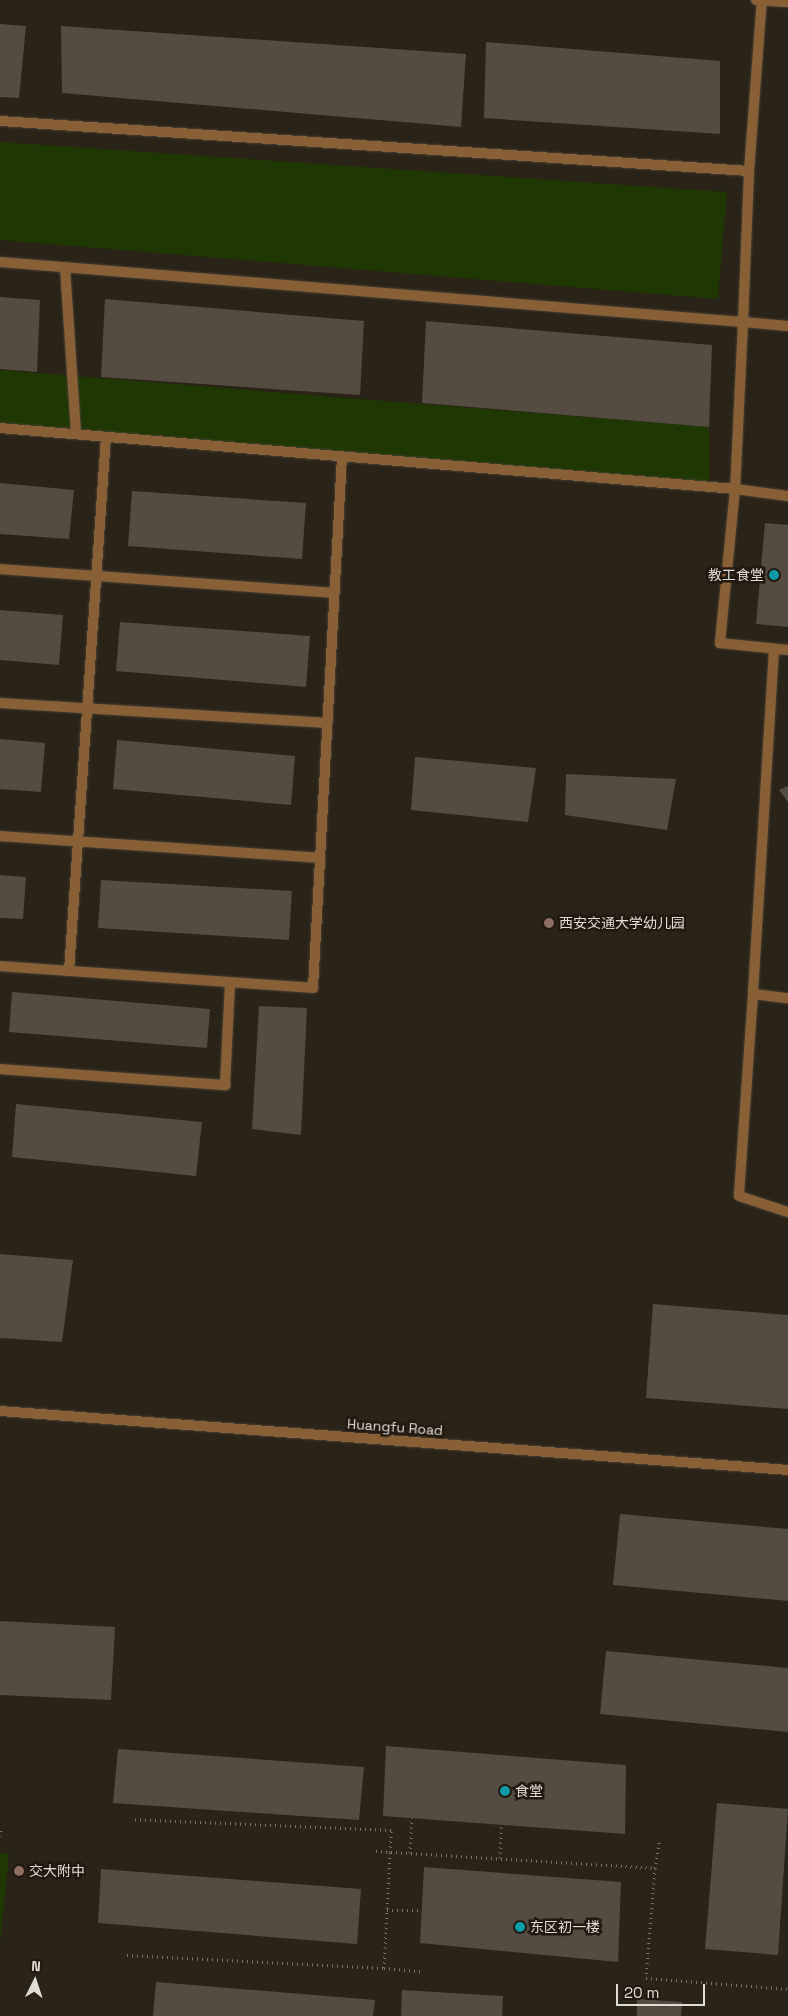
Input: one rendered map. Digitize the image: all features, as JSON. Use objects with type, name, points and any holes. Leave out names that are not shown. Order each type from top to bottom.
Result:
[{"type":"street","points":[[756,0],[788,2]]},
{"type":"street","points":[[762,0],[749,171],[735,489],[720,643],[788,650]]},
{"type":"street","points":[[0,121],[749,171]]},
{"type":"street","points":[[0,262],[788,326]]},
{"type":"street","points":[[65,268],[76,434]]},
{"type":"street","points":[[0,428],[735,489],[788,496]]},
{"type":"street","points":[[69,971],[106,437]]},
{"type":"street","points":[[0,966],[312,988],[342,456]]},
{"type":"street","points":[[0,569],[334,593]]},
{"type":"street","points":[[774,649],[753,994],[738,1196],[788,1212]]},
{"type":"street","points":[[0,703],[326,724]]},
{"type":"street","points":[[0,836],[320,858]]},
{"type":"street","points":[[0,1069],[225,1085],[230,982]]},
{"type":"street","points":[[753,994],[788,998]]},
{"type":"street","name":"Huangfu Road","points":[[0,1411],[788,1470]]},
{"type":"path","points":[[132,1818],[391,1830],[384,1968]]},
{"type":"path","points":[[410,1853],[412,1818]]},
{"type":"path","points":[[500,1858],[501,1825]]},
{"type":"path","points":[[0,1836],[1,1829]]},
{"type":"path","points":[[659,1842],[655,1868],[646,1978],[788,1989]]},
{"type":"path","points":[[376,1851],[655,1868]]},
{"type":"path","points":[[387,1910],[422,1910]]},
{"type":"path","points":[[128,1955],[420,1971]]},
{"type":"green space","points":[[0,142],[727,192],[718,299],[0,240]]},
{"type":"green space","points":[[0,370],[709,427],[709,486],[0,428]]},
{"type":"green space","points":[[0,1853],[9,1854],[0,1945]]},
{"type":"building","points":[[0,24],[26,26],[19,98],[0,97]]},
{"type":"building","points":[[61,26],[466,54],[461,127],[62,93]]},
{"type":"building","points":[[486,42],[720,61],[720,134],[484,118]]},
{"type":"building","points":[[0,297],[40,300],[37,372],[0,369]]},
{"type":"building","points":[[105,299],[364,321],[360,395],[101,377]]},
{"type":"building","points":[[426,321],[712,345],[709,427],[422,403]]},
{"type":"building","points":[[0,483],[74,490],[69,539],[0,534]]},
{"type":"building","points":[[132,491],[306,503],[302,559],[128,546]]},
{"type":"building","name":"教工食堂","points":[[765,523],[788,525],[788,627],[756,624]]},
{"type":"building","points":[[0,610],[63,615],[59,665],[0,660]]},
{"type":"building","points":[[120,622],[310,636],[306,687],[116,671]]},
{"type":"building","points":[[0,739],[45,743],[41,792],[0,789]]},
{"type":"building","points":[[117,740],[295,756],[291,805],[113,789]]},
{"type":"building","points":[[415,757],[536,768],[528,822],[411,810]]},
{"type":"building","points":[[566,774],[676,779],[667,830],[565,815]]},
{"type":"building","points":[[788,786],[788,802],[779,790]]},
{"type":"building","points":[[0,875],[26,877],[23,919],[0,918]]},
{"type":"building","points":[[101,880],[292,891],[289,940],[98,928]]},
{"type":"building","points":[[12,992],[210,1009],[207,1048],[9,1032]]},
{"type":"building","points":[[259,1006],[307,1008],[301,1135],[252,1129]]},
{"type":"building","points":[[16,1104],[202,1122],[196,1176],[12,1157]]},
{"type":"building","points":[[0,1254],[73,1260],[62,1342],[0,1338]]},
{"type":"building","points":[[653,1304],[788,1315],[788,1409],[646,1398]]},
{"type":"building","points":[[620,1514],[788,1529],[788,1601],[613,1585]]},
{"type":"building","points":[[0,1621],[115,1627],[111,1700],[0,1695]]},
{"type":"building","points":[[606,1651],[788,1668],[788,1732],[600,1714]]},
{"type":"building","name":"食堂","points":[[386,1746],[626,1765],[625,1834],[383,1816]]},
{"type":"building","points":[[118,1749],[364,1767],[359,1820],[113,1803]]},
{"type":"building","points":[[717,1803],[788,1809],[778,1955],[705,1949]]},
{"type":"building","name":"东区初一楼","points":[[424,1867],[621,1882],[618,1962],[420,1943]]},
{"type":"building","points":[[101,1869],[361,1889],[357,1944],[98,1923]]},
{"type":"building","points":[[156,1982],[375,2000],[373,2016],[153,2016]]},
{"type":"building","points":[[402,1990],[503,1996],[502,2016],[401,2016]]},
{"type":"building","points":[[637,1999],[682,2002],[681,2016],[637,2016]]},
{"type":"place","name":"教工食堂","points":[[774,575]]},
{"type":"place","name":"西安交通大学幼儿园","points":[[549,923]]},
{"type":"place","name":"食堂","points":[[505,1791]]},
{"type":"place","name":"交大附中","points":[[19,1871]]},
{"type":"place","name":"东区初一楼","points":[[520,1927]]}]
